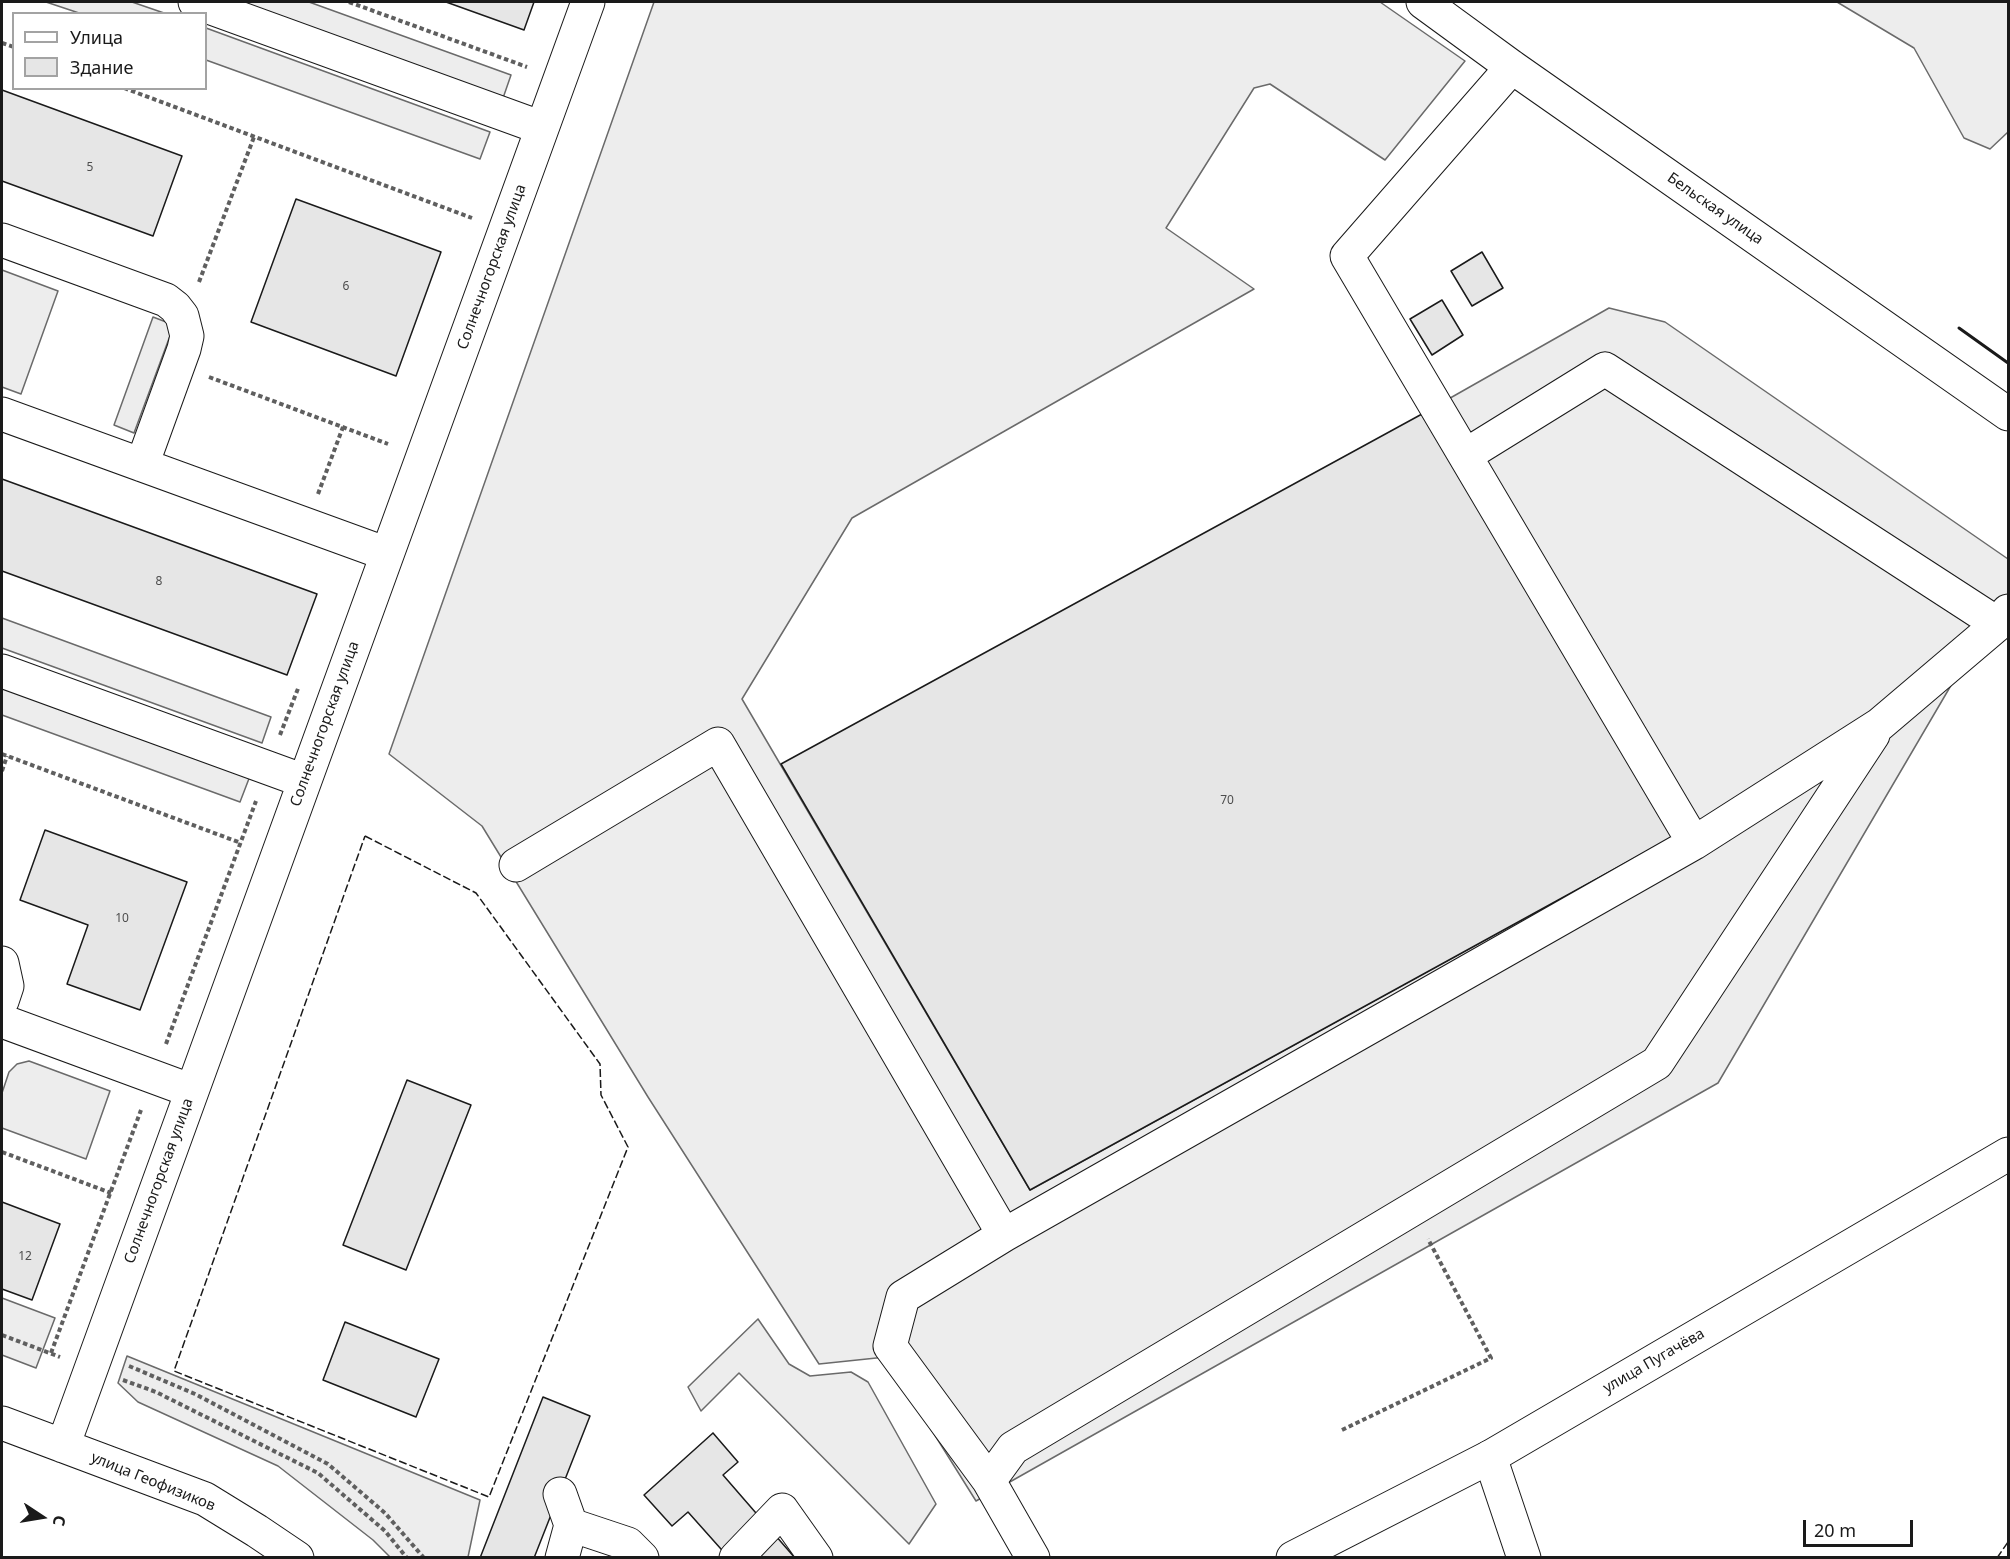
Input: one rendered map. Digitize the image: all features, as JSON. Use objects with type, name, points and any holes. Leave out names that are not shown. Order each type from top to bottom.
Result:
[{"type":"street","points":[[195,2],[542,128]]},
{"type":"street","name":"Солнечногорская улица","points":[[63,1446],[588,2]]},
{"type":"street","name":"Бельская улица","points":[[1423,2],[1512,67],[2008,414]]},
{"type":"street","points":[[1512,67],[1347,256],[1694,843]]},
{"type":"street","points":[[2,240],[166,300],[182,316],[187,336],[142,465]]},
{"type":"street","points":[[1033,1557],[989,1481],[890,1346],[903,1297],[1004,1235],[1694,843],[1879,726],[2003,618],[1605,369],[1466,455]]},
{"type":"street","points":[[2,414],[387,554]]},
{"type":"street","points":[[2,671],[304,781]]},
{"type":"street","points":[[989,1481],[1013,1448],[1658,1063],[1879,726]]},
{"type":"street","points":[[516,866],[718,744],[1004,1235]]},
{"type":"street","points":[[2,963],[7,986],[2,1001]]},
{"type":"street","points":[[2,1021],[192,1091]]},
{"type":"street","name":"улица Пугачёва","points":[[1293,1557],[1490,1457],[2008,1154]]},
{"type":"street","name":"улица Геофизиков","points":[[2,1424],[205,1499],[297,1557]]},
{"type":"street","points":[[1490,1457],[1524,1557]]},
{"type":"street","points":[[560,1494],[571,1525],[562,1557]]},
{"type":"street","points":[[736,1557],[782,1510],[816,1557]]},
{"type":"street","points":[[571,1525],[628,1544],[642,1557]]},
{"type":"path","points":[[349,2],[528,67]]},
{"type":"path","points":[[129,90],[472,218]]},
{"type":"path","points":[[182,316],[196,289],[254,136]]},
{"type":"path","points":[[178,366],[388,444]]},
{"type":"path","points":[[306,525],[343,427]]},
{"type":"path","points":[[2,754],[240,843]]},
{"type":"path","points":[[2,771],[7,756]]},
{"type":"path","points":[[2,1152],[111,1193]]},
{"type":"path","points":[[1342,1430],[1491,1358],[1427,1237]]},
{"type":"path","points":[[2,1335],[94,1361],[195,1394],[328,1464],[385,1513],[424,1557]]},
{"type":"path","points":[[94,1361],[318,1473],[384,1532],[407,1557]]},
{"type":"shaded area","points":[[46,2],[132,2],[161,12],[76,12]]},
{"type":"shaded area","points":[[228,2],[309,2],[511,75],[502,101]]},
{"type":"shaded area","points":[[654,2],[1380,2],[1465,61],[1385,160],[1270,84],[1254,88],[1166,228],[1254,289],[852,518],[742,699],[1030,1190],[1672,837],[1422,414],[1609,308],[1665,322],[2008,559],[2008,618],[1960,670],[1718,1083],[976,1501],[886,1357],[819,1364],[648,1097],[482,826],[389,754]]},
{"type":"shaded area","points":[[1837,2],[2008,2],[2008,132],[1990,149],[1964,138],[1914,48]]},
{"type":"shaded area","points":[[207,28],[490,132],[480,159],[207,60]]},
{"type":"shaded area","points":[[2,270],[58,291],[21,394],[2,387]]},
{"type":"shaded area","points":[[153,317],[174,325],[134,433],[114,425]]},
{"type":"shaded area","points":[[2,618],[271,717],[262,743],[2,648]]},
{"type":"shaded area","points":[[2,686],[250,776],[240,802],[2,715]]},
{"type":"shaded area","points":[[29,1061],[110,1091],[86,1159],[2,1128],[2,1093],[9,1072],[17,1064]]},
{"type":"shaded area","points":[[2,1298],[55,1318],[36,1368],[2,1355]]},
{"type":"shaded area","points":[[758,1319],[789,1364],[810,1376],[851,1372],[868,1382],[936,1504],[909,1544],[739,1373],[701,1411],[688,1387]]},
{"type":"shaded area","points":[[127,1356],[480,1500],[468,1557],[390,1557],[373,1540],[278,1466],[138,1402],[118,1383]]},
{"type":"building","points":[[446,2],[534,2],[524,30]]},
{"type":"building","points":[[2,90],[182,156],[153,236],[2,181]]},
{"type":"building","points":[[296,199],[441,252],[396,376],[251,322]]},
{"type":"building","points":[[1482,252],[1503,288],[1472,306],[1451,271]]},
{"type":"building","points":[[1442,300],[1463,335],[1432,355],[1410,319]]},
{"type":"building","points":[[1422,414],[1673,837],[1030,1190],[781,764]]},
{"type":"building","points":[[2,479],[317,594],[287,675],[2,571]]},
{"type":"building","points":[[45,830],[187,882],[140,1010],[67,984],[88,925],[20,900]]},
{"type":"building","points":[[407,1080],[471,1105],[406,1270],[343,1245]]},
{"type":"building","points":[[2,1202],[60,1224],[32,1300],[2,1289]]},
{"type":"building","points":[[345,1322],[439,1359],[416,1417],[323,1380]]},
{"type":"building","points":[[543,1397],[590,1416],[534,1558],[480,1558]]},
{"type":"building","points":[[713,1433],[738,1462],[723,1475],[795,1558],[729,1558],[688,1512],[672,1526],[644,1495]]},
{"type":"fence","points":[[365,836],[476,893],[600,1064],[601,1095],[628,1147],[489,1497],[174,1371],[365,836]]},
{"type":"fence","points":[[1997,1558],[2008,1542]]},
{"type":"wall","points":[[1959,328],[2008,363]]}]
